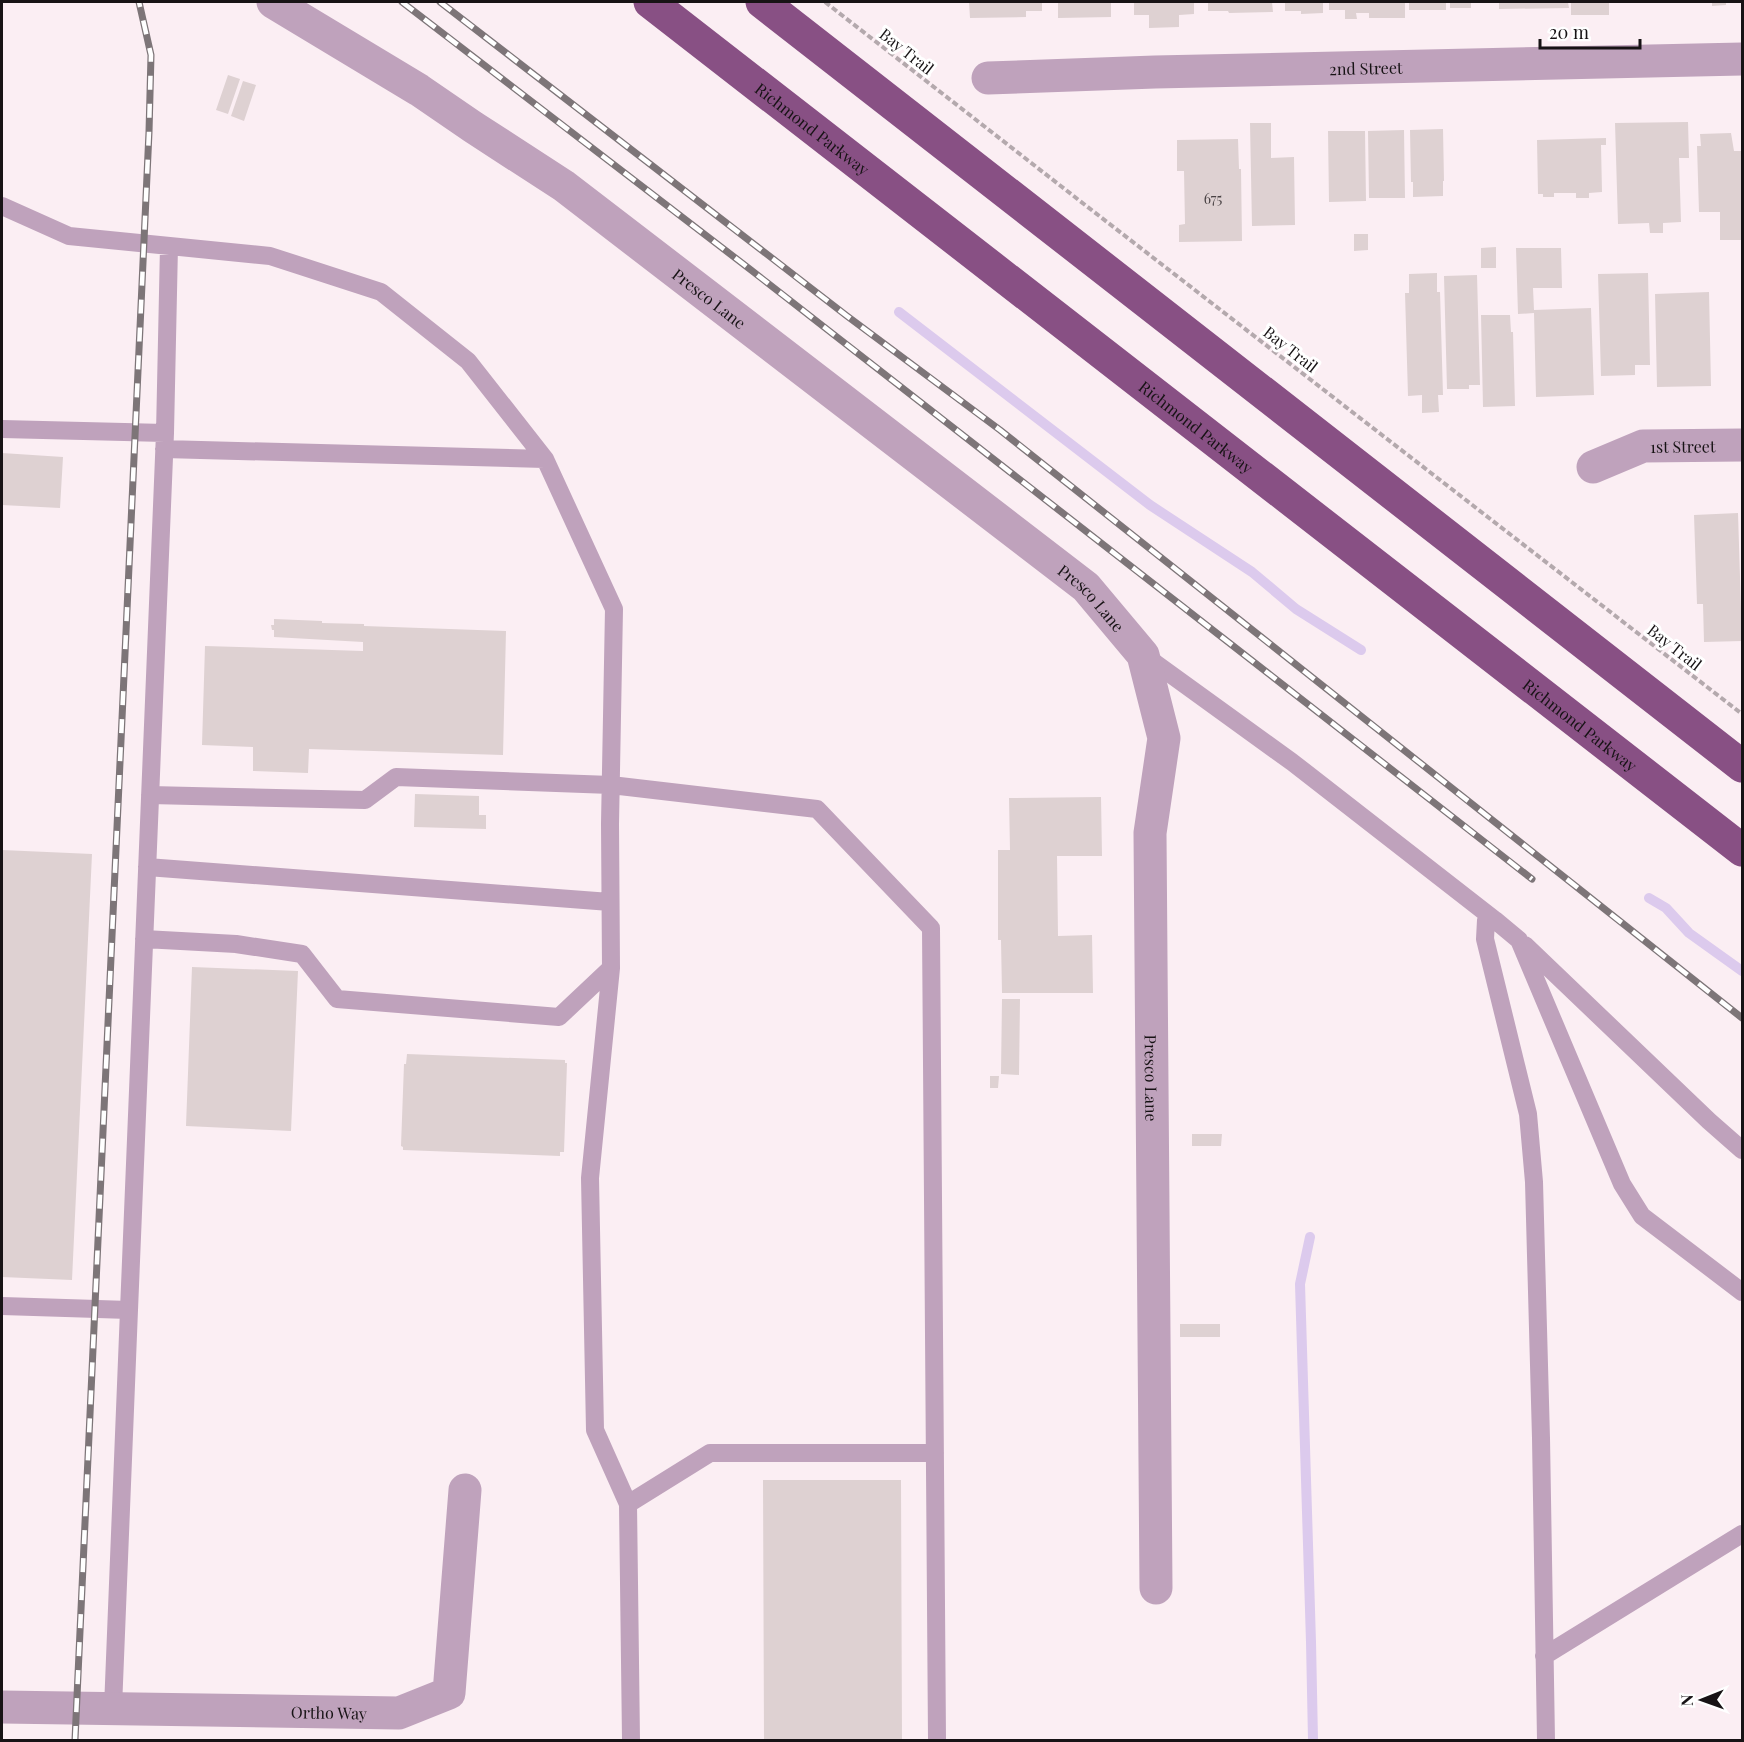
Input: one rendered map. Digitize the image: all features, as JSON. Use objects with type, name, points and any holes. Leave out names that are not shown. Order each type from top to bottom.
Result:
[{"type":"highway","name":"Richmond Parkway","points":[[650,2],[1743,850]]},
{"type":"highway","points":[[762,2],[1743,766]]},
{"type":"street","name":"Presco Lane","points":[[273,2],[419,90],[574,194],[1086,587],[1143,655],[1164,738],[1150,833],[1156,1588]]},
{"type":"street","name":"2nd Street","points":[[988,78],[1167,71],[1743,59]]},
{"type":"street","name":"1st Street","points":[[1593,467],[1643,446],[1743,445]]},
{"type":"street","name":"Ortho Way","points":[[2,1707],[399,1713],[449,1693],[465,1490]]},
{"type":"lane","points":[[2,206],[69,236],[270,256],[381,292],[468,361],[545,459],[614,609],[611,968],[590,1178],[595,1430],[628,1504],[631,1740]]},
{"type":"lane","points":[[113,1708],[164,441],[169,246]]},
{"type":"lane","points":[[2,429],[164,441],[545,459]]},
{"type":"lane","points":[[1143,655],[1292,762],[1495,920],[1519,940],[1709,1121],[1743,1150]]},
{"type":"lane","points":[[150,795],[365,800],[396,777],[611,785],[817,809],[931,928],[937,1740]]},
{"type":"lane","points":[[147,867],[610,902]]},
{"type":"lane","points":[[1495,920],[1486,920],[1485,939],[1528,1114],[1534,1182],[1546,1740]]},
{"type":"lane","points":[[144,939],[236,944],[302,954],[337,999],[559,1017],[611,968]]},
{"type":"lane","points":[[1519,940],[1622,1184],[1642,1216],[1743,1292]]},
{"type":"lane","points":[[2,1306],[129,1310]]},
{"type":"lane","points":[[628,1504],[710,1453],[935,1454]]},
{"type":"lane","points":[[1544,1656],[1743,1534]]},
{"type":"path","name":"Bay Trail","points":[[825,2],[1743,714]]},
{"type":"building","points":[[969,2],[1042,2],[1042,11],[1026,11],[1026,17],[970,18]]},
{"type":"building","points":[[1058,2],[1111,2],[1111,17],[1058,18]]},
{"type":"building","points":[[1134,2],[1194,2],[1194,14],[1179,15],[1179,27],[1149,28],[1149,15],[1134,15]]},
{"type":"building","points":[[1208,2],[1272,2],[1273,12],[1208,11]]},
{"type":"building","points":[[1285,2],[1323,2],[1323,13],[1301,14],[1301,11],[1285,11]]},
{"type":"building","points":[[1329,2],[1405,2],[1405,18],[1369,18],[1369,13],[1356,13],[1357,19],[1345,19],[1345,10],[1329,10]]},
{"type":"building","points":[[1409,2],[1446,2],[1446,10],[1409,10]]},
{"type":"building","points":[[1450,2],[1471,2],[1471,8],[1450,8]]},
{"type":"building","points":[[1499,2],[1568,2],[1569,8],[1499,9]]},
{"type":"building","points":[[1571,2],[1609,2],[1609,15],[1571,15]]},
{"type":"building","points":[[1712,2],[1726,2],[1726,5],[1712,6]]},
{"type":"building","points":[[228,75],[240,79],[228,114],[216,110]]},
{"type":"building","points":[[243,81],[256,85],[244,121],[231,116]]},
{"type":"building","points":[[1688,122],[1689,158],[1679,158],[1681,222],[1663,223],[1663,233],[1650,233],[1649,223],[1618,224],[1615,123]]},
{"type":"building","points":[[1250,123],[1271,123],[1271,158],[1294,157],[1295,225],[1252,226]]},
{"type":"building","points":[[1443,129],[1443,196],[1413,197],[1410,130]]},
{"type":"building","points":[[1404,130],[1405,198],[1369,198],[1368,131]]},
{"type":"building","points":[[1328,131],[1365,131],[1366,201],[1329,202]]},
{"type":"building","points":[[1731,133],[1734,151],[1742,151],[1742,240],[1720,240],[1720,212],[1699,212],[1697,146],[1701,146],[1700,134]]},
{"type":"building","points":[[1606,138],[1606,145],[1601,145],[1602,192],[1589,193],[1589,198],[1576,198],[1576,193],[1554,193],[1554,197],[1543,197],[1543,194],[1538,194],[1537,140]]},
{"type":"building","points":[[1238,139],[1239,169],[1241,169],[1242,241],[1179,242],[1179,225],[1185,224],[1184,171],[1177,171],[1177,140]]},
{"type":"building","points":[[1354,234],[1368,234],[1368,250],[1354,251]]},
{"type":"building","points":[[1496,247],[1496,268],[1481,268],[1481,248]]},
{"type":"building","points":[[1516,248],[1561,248],[1562,288],[1533,288],[1534,310],[1591,308],[1594,395],[1536,397],[1534,313],[1518,314]]},
{"type":"building","points":[[1437,273],[1437,292],[1440,292],[1443,395],[1438,395],[1439,412],[1422,413],[1422,395],[1408,396],[1405,293],[1409,293],[1409,274]]},
{"type":"building","points":[[1648,273],[1650,365],[1635,365],[1635,375],[1601,376],[1598,274]]},
{"type":"building","points":[[1477,275],[1480,385],[1469,385],[1469,389],[1447,389],[1444,276]]},
{"type":"building","points":[[1709,292],[1711,386],[1657,387],[1655,294]]},
{"type":"building","points":[[1481,315],[1510,315],[1511,332],[1513,332],[1515,406],[1483,407]]},
{"type":"building","points":[[2,453],[63,457],[60,508],[2,505]]},
{"type":"building","points":[[1738,513],[1742,641],[1704,642],[1703,604],[1697,604],[1694,515]]},
{"type":"building","points":[[274,619],[364,624],[364,626],[506,631],[503,755],[309,749],[308,773],[253,771],[253,747],[202,745],[205,646],[363,651],[363,642],[274,637],[271,625],[274,625]]},
{"type":"building","points":[[415,794],[479,796],[479,815],[486,815],[486,829],[414,827]]},
{"type":"building","points":[[1101,797],[1102,856],[1057,856],[1058,936],[1092,935],[1093,993],[1002,993],[1001,940],[998,940],[998,850],[1010,850],[1009,798]]},
{"type":"building","points":[[2,850],[92,854],[72,1280],[2,1277]]},
{"type":"building","points":[[192,967],[298,971],[291,1131],[186,1126]]},
{"type":"building","points":[[1002,999],[1020,999],[1019,1075],[1001,1074]]},
{"type":"building","points":[[407,1054],[565,1060],[567,1063],[564,1152],[560,1152],[560,1156],[403,1150],[401,1146],[404,1064],[406,1064]]},
{"type":"building","points":[[990,1076],[999,1076],[998,1088],[990,1088]]},
{"type":"building","points":[[1192,1134],[1222,1134],[1221,1146],[1192,1146]]},
{"type":"building","points":[[1180,1324],[1220,1324],[1220,1337],[1180,1337]]},
{"type":"building","points":[[763,1480],[901,1480],[902,1740],[764,1740]]},
{"type":"waterway","points":[[899,312],[1150,505],[1252,572],[1296,609],[1361,650]]},
{"type":"waterway","points":[[1649,898],[1666,908],[1689,933],[1742,971]]},
{"type":"waterway","points":[[1310,1237],[1300,1284],[1313,1740]]},
{"type":"railway","points":[[75,1740],[149,132],[151,55],[139,2]]},
{"type":"railway","points":[[402,2],[751,270],[1532,879]]},
{"type":"railway","points":[[440,2],[847,316],[1000,430],[1742,1018]]}]
